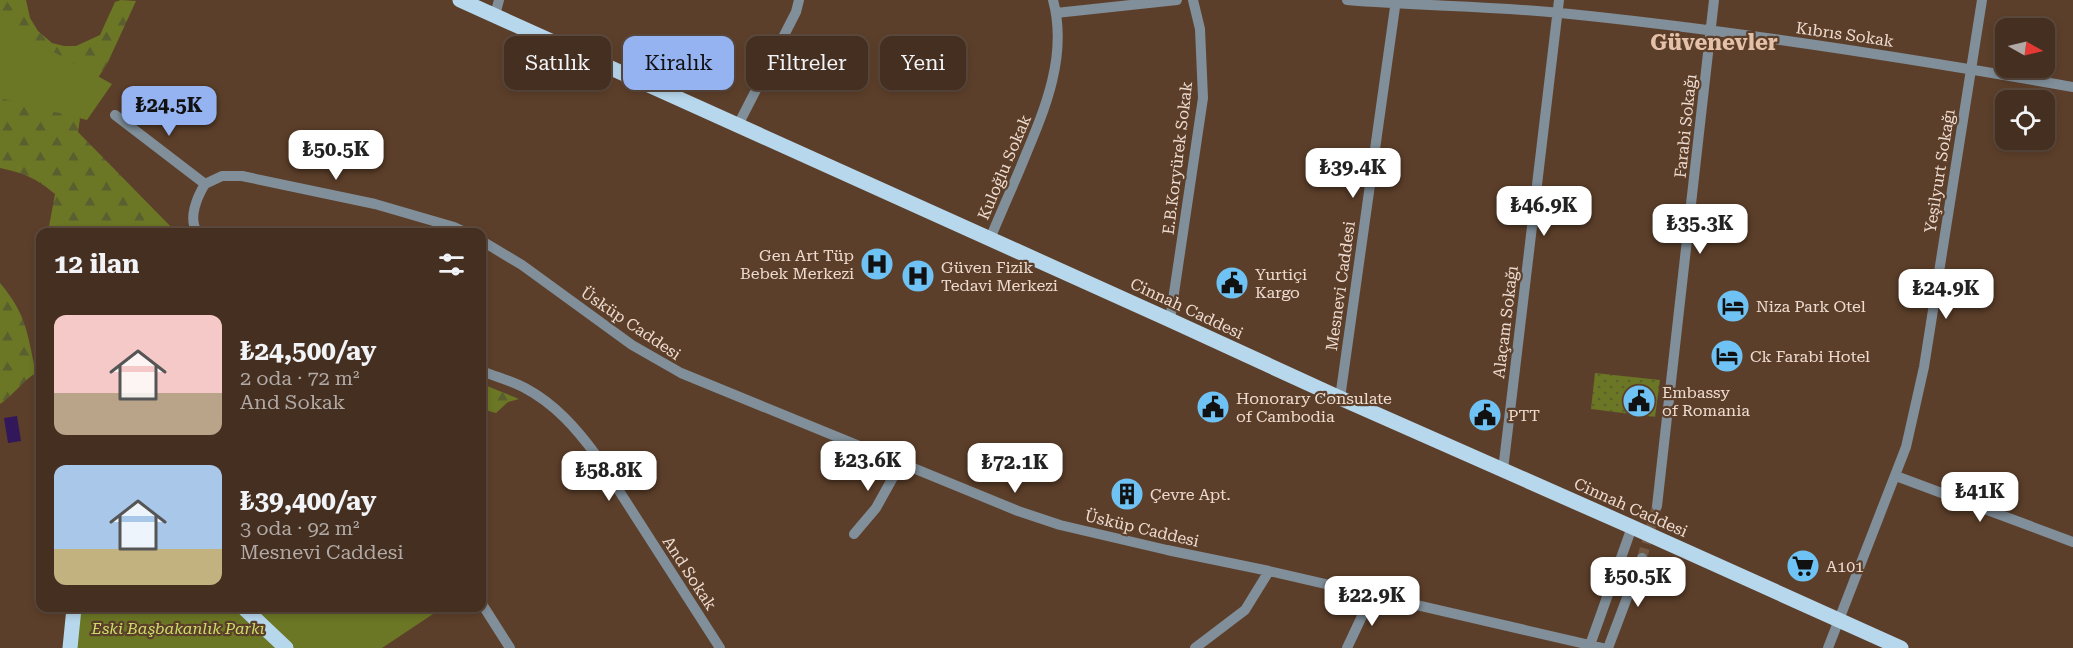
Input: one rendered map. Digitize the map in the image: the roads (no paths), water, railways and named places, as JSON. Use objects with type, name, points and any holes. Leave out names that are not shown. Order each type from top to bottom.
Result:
[{"type":"main road","name":"Cinnah Caddesi","points":[[460,0],[497,7],[738,125],[1340,398],[1900,648]]},
{"type":"main road","points":[[70,648],[74,612]]},
{"type":"main road","points":[[248,612],[286,648]]},
{"type":"street","points":[[738,125],[796,12],[799,0]]},
{"type":"street","name":"Kuloğlu Sokak","points":[[990,239],[1046,106],[1054,75],[1058,43],[1053,0]]},
{"type":"street","points":[[1056,13],[1177,0]]},
{"type":"street","name":"E.B.Koryürek Sokak","points":[[1170,320],[1203,98],[1200,29],[1193,0]]},
{"type":"street","name":"Kıbrıs Sokak","points":[[1347,0],[1557,12],[1710,29],[2073,87]]},
{"type":"street","name":"Alaçam Sokağı","points":[[1503,470],[1559,0]]},
{"type":"street","name":"Farabi Sokağı","points":[[1657,506],[1714,0]]},
{"type":"street","name":"Yeşilyurt Sokağı","points":[[1828,648],[1906,447],[1924,367],[1982,0]]},
{"type":"street","name":"Mesnevi Caddesi","points":[[1340,398],[1394,2]]},
{"type":"street","points":[[115,115],[205,184]]},
{"type":"street","points":[[194,228],[194,210],[199,195],[205,184],[222,176],[242,176],[375,204],[456,228]]},
{"type":"street","name":"Üsküp Caddesi","points":[[486,243],[522,265],[632,345],[681,373],[1018,511],[1060,525],[1603,648]]},
{"type":"street","name":"And Sokak","points":[[486,373],[539,396],[553,406],[580,433],[720,648]]},
{"type":"street","points":[[854,534],[876,508],[901,463]]},
{"type":"street","points":[[1896,476],[2073,542]]},
{"type":"street","points":[[1590,645],[1632,527]]},
{"type":"street","points":[[1608,648],[1642,558]]},
{"type":"street","points":[[1195,648],[1245,610],[1269,571]]},
{"type":"street","points":[[1347,648],[1372,595]]},
{"type":"street","points":[[486,610],[510,648]]},
{"type":"tunnel","points":[[1642,558],[1657,506]]},
{"type":"place","name":"Gen Art Tüp Bebek Merkezi","points":[[877,264]]},
{"type":"place","name":"Güven Fizik Tedavi Merkezi","points":[[918,276]]},
{"type":"place","name":"Yurtiçi Kargo","points":[[1232,283]]},
{"type":"place","name":"Niza Park Otel","points":[[1733,306]]},
{"type":"place","name":"Ck Farabi Hotel","points":[[1727,356]]},
{"type":"place","name":"Embassy of Romania","points":[[1639,401]]},
{"type":"place","name":"Honorary Consulate of Cambodia","points":[[1213,407]]},
{"type":"place","name":"PTT","points":[[1485,415]]},
{"type":"place","name":"Çevre Apt.","points":[[1127,494]]},
{"type":"place","name":"A101","points":[[1803,566]]},
{"type":"district","name":"Güvenevler","points":[[1714,42]]},
{"type":"park label","name":"Eski Başbakanlık Parkı","points":[[178,628]]}]
